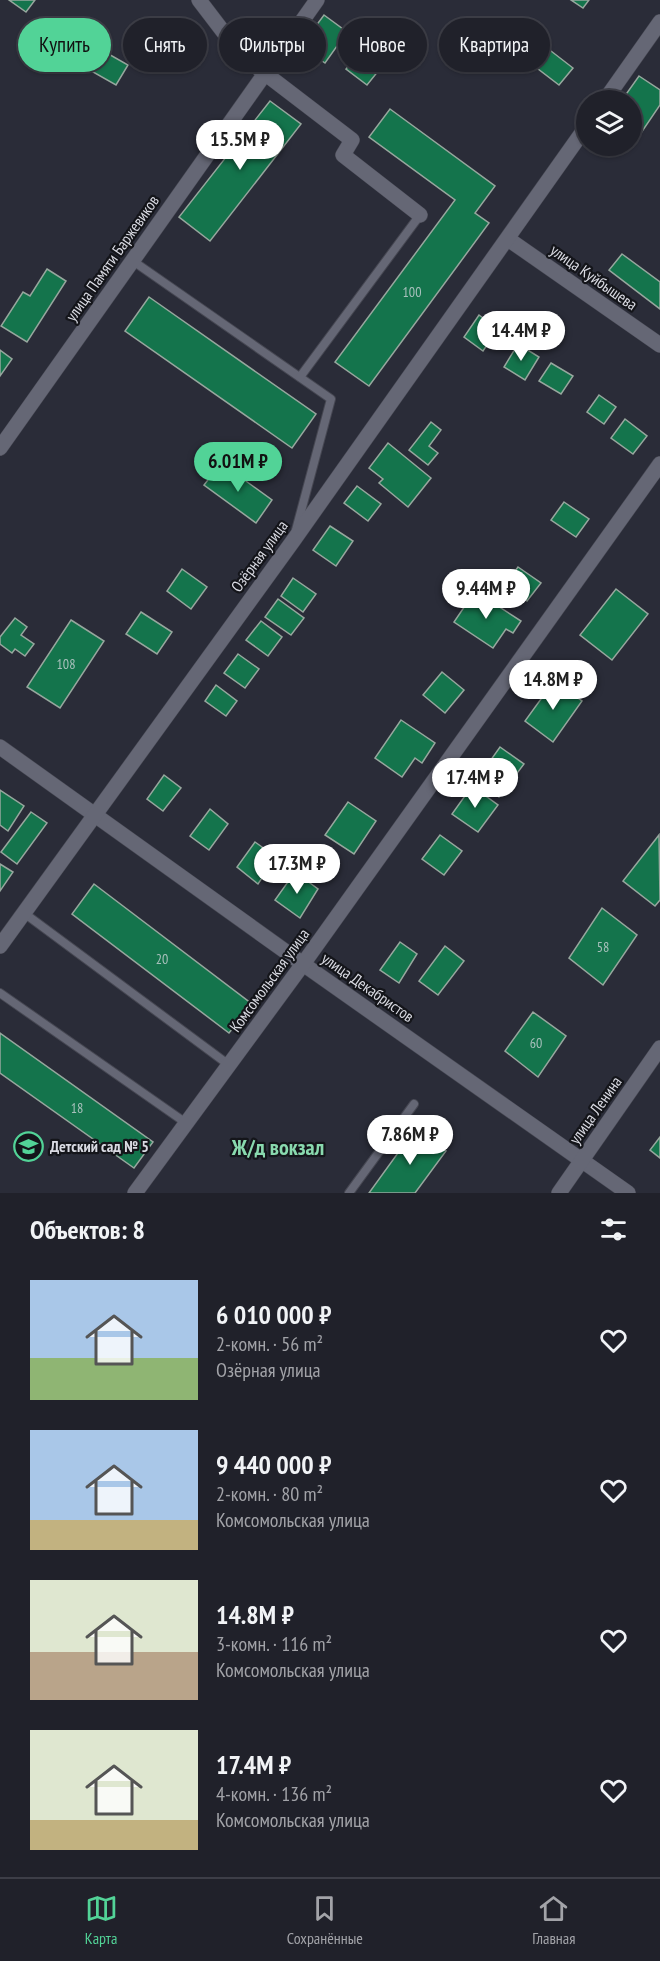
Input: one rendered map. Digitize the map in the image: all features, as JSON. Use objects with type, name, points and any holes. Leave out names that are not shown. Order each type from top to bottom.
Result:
[{"type":"street","points":[[199,0],[241,55],[352,140],[343,155],[420,215]]},
{"type":"street","name":"улица Памяти Баржевиков","points":[[0,448],[317,0]]},
{"type":"street","points":[[612,90],[660,22]]},
{"type":"street","name":"Озёрная улица","points":[[0,946],[293,541],[576,141]]},
{"type":"street","name":"улица Куйбышева","points":[[508,239],[660,345]]},
{"type":"street","name":"Комсомольская улица","points":[[135,1193],[303,964],[660,464]]},
{"type":"street","name":"улица Декабристов","points":[[0,747],[628,1193]]},
{"type":"street","name":"улица Ленина","points":[[559,1193],[660,1048]]},
{"type":"lane","points":[[300,377],[420,215]]},
{"type":"lane","points":[[133,261],[331,399],[293,541]]},
{"type":"lane","points":[[24,913],[230,1065]]},
{"type":"lane","points":[[0,993],[186,1123]]},
{"type":"lane","points":[[349,1193],[414,1104]]},
{"type":"building","points":[[9,0],[35,0],[26,12]]},
{"type":"building","points":[[571,0],[589,0],[583,8]]},
{"type":"building","points":[[324,15],[338,25],[338,45],[326,62],[326,18],[322,18]]},
{"type":"building","points":[[550,50],[573,68],[559,85],[542,72],[550,72]]},
{"type":"building","points":[[111,55],[123,62],[124,72],[116,85],[93,72],[111,72]]},
{"type":"building","points":[[350,72],[377,72],[367,85]]},
{"type":"building","points":[[639,76],[660,90],[660,105],[642,132],[642,90],[629,90]]},
{"type":"building","points":[[270,101],[301,124],[210,241],[179,217]]},
{"type":"building","points":[[390,109],[495,186],[475,213],[489,223],[369,386],[335,362],[455,200],[369,137]]},
{"type":"building","points":[[622,254],[660,282],[660,309],[609,270]]},
{"type":"building","points":[[47,269],[66,281],[27,342],[1,326],[23,292],[30,296]]},
{"type":"building","points":[[149,297],[316,414],[292,448],[125,331]]},
{"type":"building","points":[[479,315],[498,329],[483,351],[464,337]]},
{"type":"building","points":[[518,344],[539,357],[525,380],[504,367]]},
{"type":"building","points":[[0,350],[12,359],[0,376]]},
{"type":"building","points":[[551,363],[573,376],[561,394],[539,381]]},
{"type":"building","points":[[599,395],[616,407],[604,424],[587,412]]},
{"type":"building","points":[[625,419],[647,436],[633,454],[611,438]]},
{"type":"building","points":[[431,422],[441,430],[429,446],[438,453],[428,465],[409,450]]},
{"type":"building","points":[[388,443],[431,478],[408,507],[379,483],[383,479],[369,468]]},
{"type":"building","points":[[221,463],[272,500],[256,523],[204,485]]},
{"type":"building","points":[[357,486],[381,504],[368,521],[344,503]]},
{"type":"building","points":[[564,502],[589,519],[576,537],[551,520]]},
{"type":"building","points":[[330,526],[353,541],[336,566],[313,550]]},
{"type":"building","points":[[518,567],[541,583],[527,601],[505,585]]},
{"type":"building","points":[[182,569],[207,587],[191,609],[167,591]]},
{"type":"building","points":[[293,578],[316,594],[303,612],[281,596]]},
{"type":"building","points":[[616,589],[648,614],[612,660],[580,635]]},
{"type":"building","points":[[475,591],[521,621],[513,633],[506,629],[493,648],[454,622]]},
{"type":"building","points":[[278,599],[304,618],[291,635],[265,617]]},
{"type":"building","points":[[141,612],[172,632],[157,654],[126,634]]},
{"type":"building","points":[[15,618],[27,627],[21,635],[34,644],[25,656],[15,649],[12,653],[0,644],[0,637]]},
{"type":"building","points":[[71,620],[104,641],[60,708],[27,687]]},
{"type":"building","points":[[261,621],[282,637],[268,656],[246,640]]},
{"type":"building","points":[[238,654],[259,669],[245,688],[224,673]]},
{"type":"building","points":[[442,672],[464,690],[445,713],[423,695]]},
{"type":"building","points":[[554,681],[582,701],[553,742],[525,721]]},
{"type":"building","points":[[216,685],[237,701],[226,716],[205,701]]},
{"type":"building","points":[[401,720],[435,743],[422,763],[415,758],[402,777],[375,758]]},
{"type":"building","points":[[500,747],[524,764],[499,797],[476,781]]},
{"type":"building","points":[[164,775],[181,788],[163,811],[147,799]]},
{"type":"building","points":[[472,786],[498,805],[478,832],[452,814]]},
{"type":"building","points":[[0,790],[24,806],[8,831],[0,825]]},
{"type":"building","points":[[348,802],[376,821],[354,854],[325,835]]},
{"type":"building","points":[[210,809],[228,824],[209,850],[190,836]]},
{"type":"building","points":[[31,812],[47,823],[17,864],[1,852]]},
{"type":"building","points":[[440,835],[462,851],[444,875],[422,859]]},
{"type":"building","points":[[659,835],[660,900],[655,906],[623,881]]},
{"type":"building","points":[[255,842],[276,857],[258,884],[237,867]]},
{"type":"building","points":[[0,864],[13,872],[0,891]]},
{"type":"building","points":[[295,872],[318,889],[300,918],[275,900]]},
{"type":"building","points":[[94,884],[252,1004],[229,1033],[72,914]]},
{"type":"building","points":[[602,908],[637,935],[603,985],[569,958]]},
{"type":"building","points":[[400,942],[417,954],[399,983],[380,970]]},
{"type":"building","points":[[445,946],[464,961],[438,995],[419,981]]},
{"type":"building","points":[[533,1012],[566,1036],[538,1077],[505,1051]]},
{"type":"building","points":[[0,1033],[153,1142],[134,1168],[0,1073]]},
{"type":"building","points":[[416,1128],[446,1151],[415,1193],[369,1193]]},
{"type":"building","points":[[660,1137],[660,1158],[650,1150]]},
{"type":"place","name":"Детский сад № 5","points":[[29,1146]]},
{"type":"district","name":"Ж/д вокзал","points":[[278,1147]]}]
